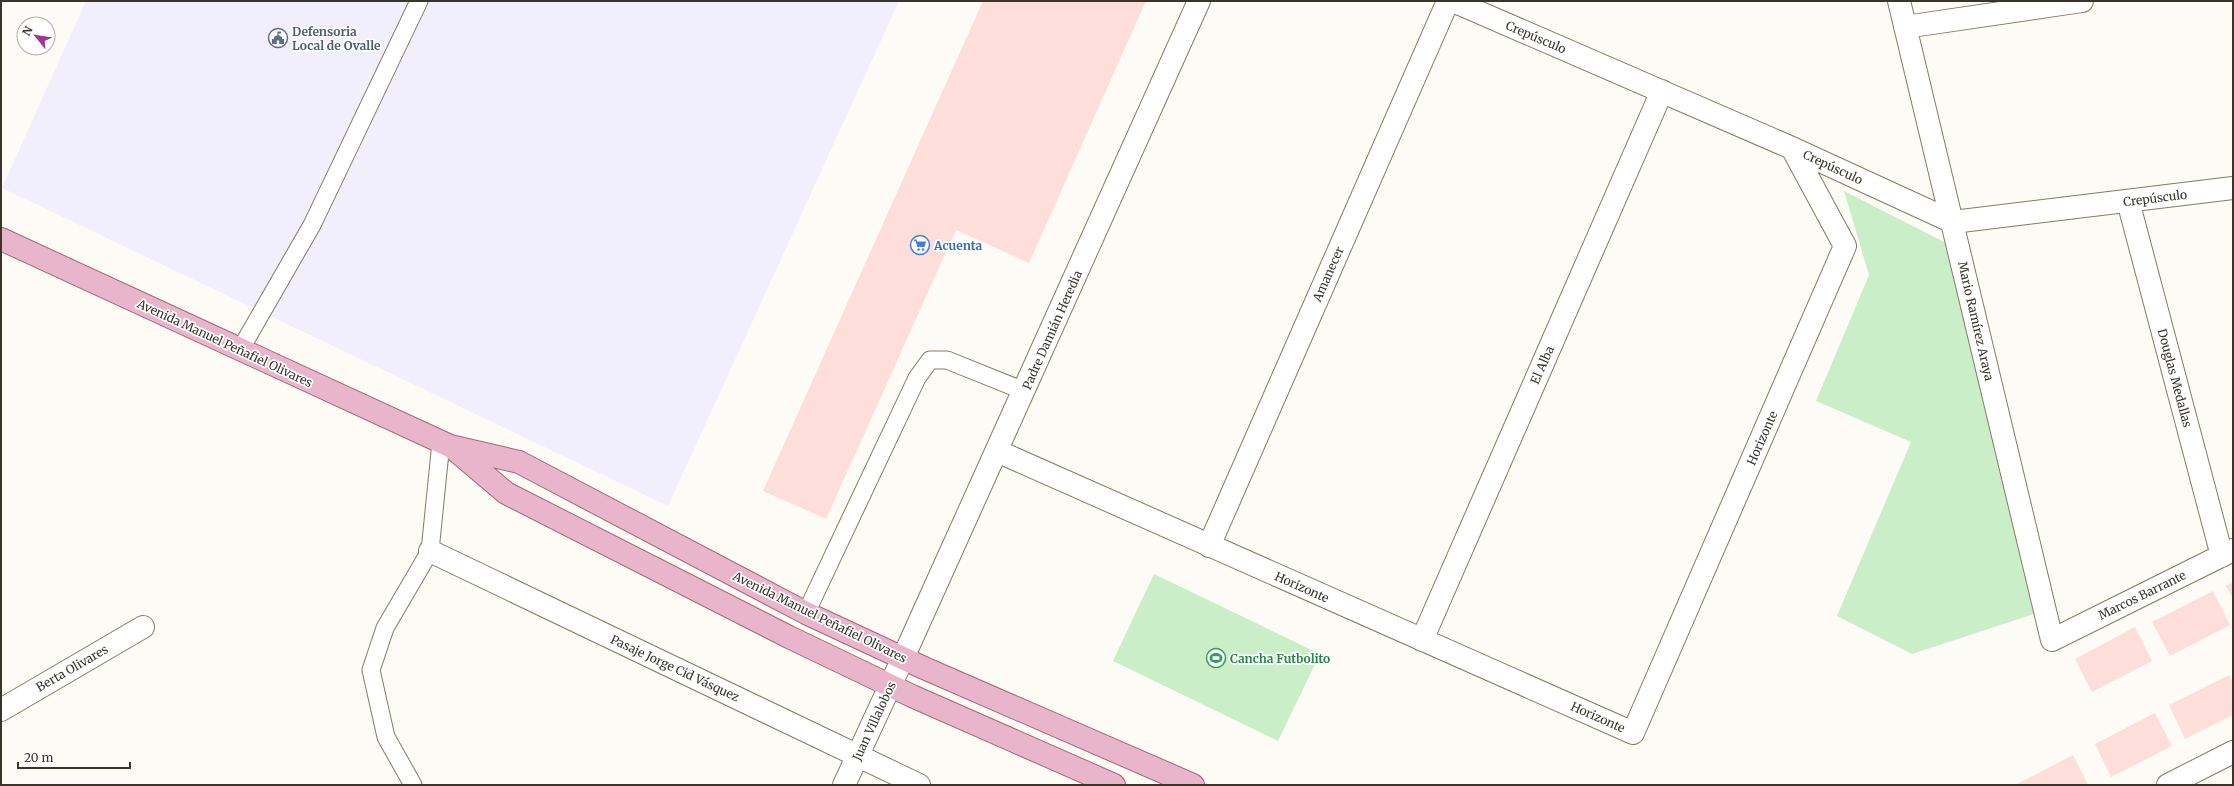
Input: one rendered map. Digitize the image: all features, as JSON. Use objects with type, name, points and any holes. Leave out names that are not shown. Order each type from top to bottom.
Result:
[{"type":"main road","name":"Avenida Manuel Peñafiel Olivares","points":[[1,240],[446,444],[519,462],[806,613],[903,658],[1193,785]]},
{"type":"main road","name":"Avenida Manuel Peñafiel Olivares","points":[[446,444],[506,493],[789,637],[891,685],[1114,785]]},
{"type":"street","name":"Padre Damián Heredia","points":[[903,658],[1199,1]]},
{"type":"street","name":"Amanecer","points":[[1209,546],[1448,1]]},
{"type":"street","name":"Crepúsculo","points":[[1453,1],[1792,148],[1953,222],[2233,188]]},
{"type":"street","name":"Mario Ramírez Araya","points":[[1898,1],[1953,222],[2052,640]]},
{"type":"street","points":[[1905,26],[2082,1]]},
{"type":"street","name":"El Alba","points":[[1422,640],[1662,91]]},
{"type":"street","name":"Horizonte","points":[[997,451],[1633,733],[1845,246],[1792,148]]},
{"type":"street","name":"Douglas Medallas","points":[[2128,201],[2228,553]]},
{"type":"street","name":"Pasaje Jorge Cid Vásquez","points":[[430,551],[919,785]]},
{"type":"street","name":"Marcos Barrante","points":[[2052,640],[2228,553]]},
{"type":"street","name":"Berta Olivares","points":[[1,710],[143,627]]},
{"type":"street","name":"Juan Villalobos","points":[[844,785],[903,658]]},
{"type":"street","points":[[2168,785],[2233,752]]},
{"type":"lane","points":[[240,350],[312,225],[420,1]]},
{"type":"lane","points":[[806,613],[917,378],[930,360],[947,360],[1024,392]]},
{"type":"lane","points":[[413,785],[386,737],[372,670],[385,628],[430,551],[446,444]]},
{"type":"shaded area","points":[[86,1],[899,1],[668,506],[2,188]]},
{"type":"green space","points":[[1844,191],[1952,246],[2034,614],[1912,654],[1837,616],[1911,442],[1816,401],[1869,275]]},
{"type":"green space","name":"Cancha Futbolito","points":[[1154,574],[1320,654],[1278,741],[1113,661]]},
{"type":"building","points":[[983,1],[1146,1],[1029,263],[956,230],[826,519],[763,491]]},
{"type":"building","points":[[2233,582],[2233,599],[2226,586]]},
{"type":"building","points":[[2213,591],[2230,625],[2170,656],[2152,622]]},
{"type":"building","points":[[2135,627],[2152,661],[2092,692],[2075,659]]},
{"type":"building","points":[[2229,675],[2233,683],[2233,715],[2185,739],[2169,705]]},
{"type":"building","points":[[2155,713],[2172,746],[2111,777],[2095,744]]},
{"type":"building","points":[[2073,755],[2088,785],[2015,785]]},
{"type":"place","name":"Defensoria Local de Ovalle","points":[[278,38]]},
{"type":"place","name":"Acuenta","points":[[920,245]]},
{"type":"place","name":"Cancha Futbolito","points":[[1216,658]]}]
